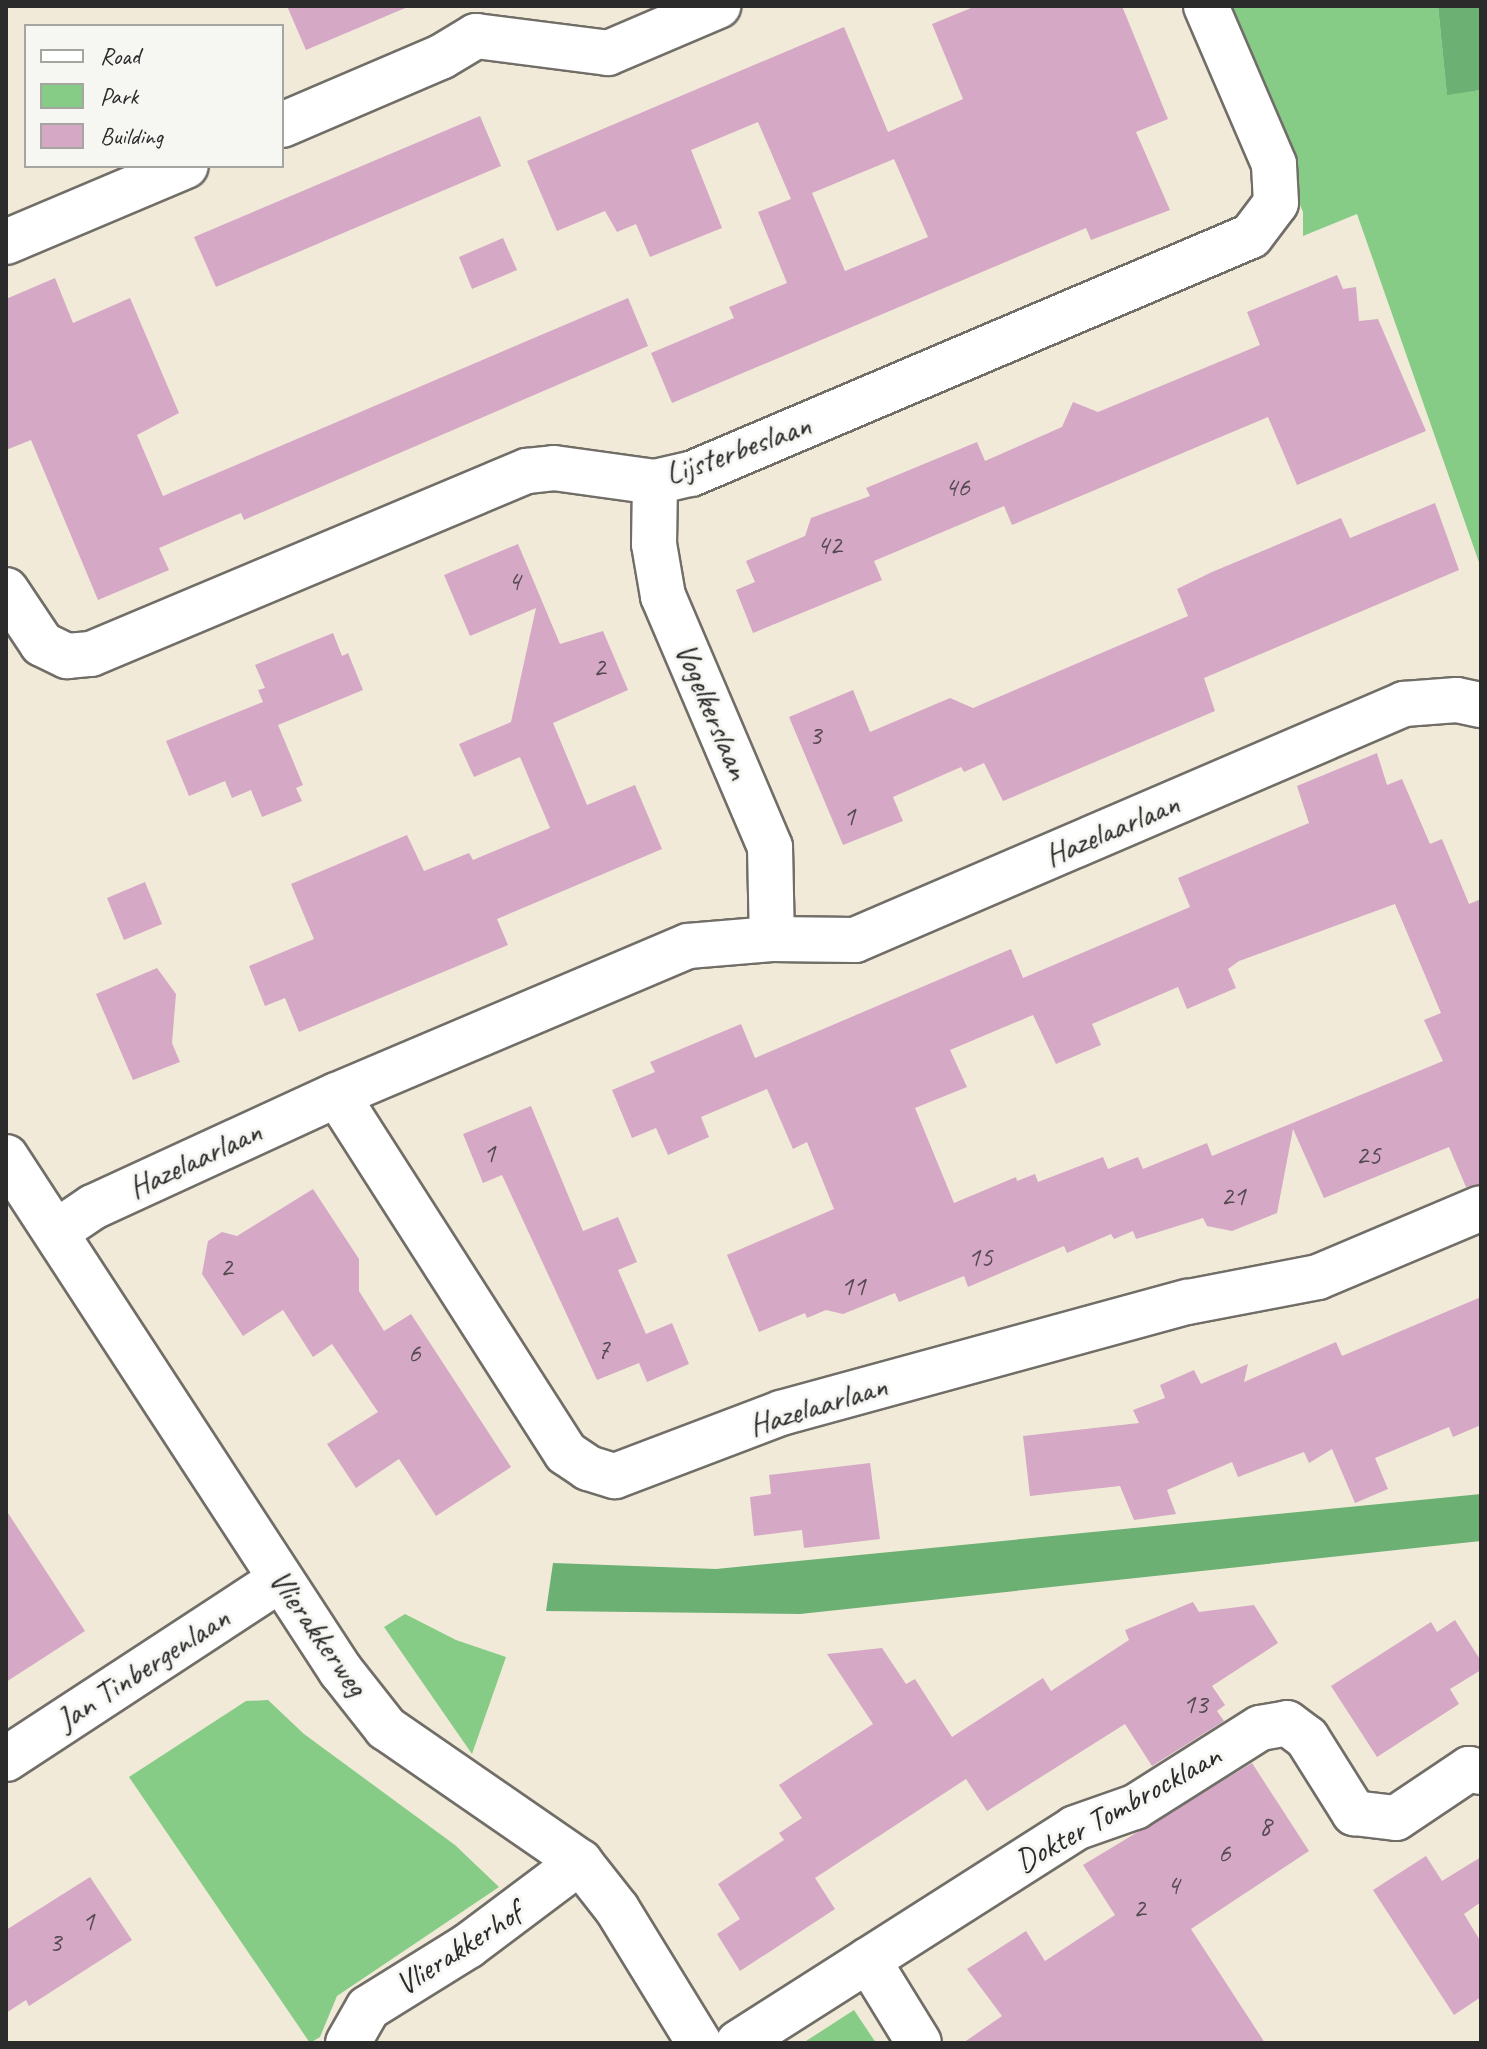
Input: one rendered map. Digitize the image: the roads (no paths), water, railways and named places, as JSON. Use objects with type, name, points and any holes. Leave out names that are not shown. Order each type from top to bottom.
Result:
[{"type":"street","points":[[284,124],[441,57],[470,21],[608,53],[718,6]]},
{"type":"street","name":"Lijsterbeslaan","points":[[6,590],[42,644],[67,656],[91,654],[527,471],[554,468],[655,482],[691,474],[1251,236],[1276,203],[1274,164],[1206,6]]},
{"type":"street","points":[[6,242],[181,168]]},
{"type":"street","name":"Vogelkerslaan","points":[[655,482],[654,544],[663,596],[770,847],[772,939]]},
{"type":"street","name":"Hazelaarlaan","points":[[56,1232],[93,1207],[337,1095],[688,946],[772,939],[855,940],[1404,704],[1457,700],[1481,705]]},
{"type":"street","name":"Hazelaarlaan","points":[[337,1095],[566,1453],[615,1476],[781,1413],[1188,1302],[1318,1277],[1481,1208]]},
{"type":"street","name":"Vlierakkerweg","points":[[6,1157],[280,1580],[386,1728],[580,1862],[617,1909],[699,2043]]},
{"type":"street","name":"Jan Tinbergenlaan","points":[[6,1759],[280,1580]]},
{"type":"street","name":"Dokter Tombrocklaan","points":[[738,2043],[1075,1828],[1135,1807],[1260,1728],[1287,1723],[1307,1738],[1354,1813],[1396,1818],[1469,1769],[1481,1772]]},
{"type":"street","name":"Vlierakkerhof","points":[[348,2043],[368,2008],[468,1946],[580,1862]]},
{"type":"street","points":[[868,1960],[919,2043]]}]
